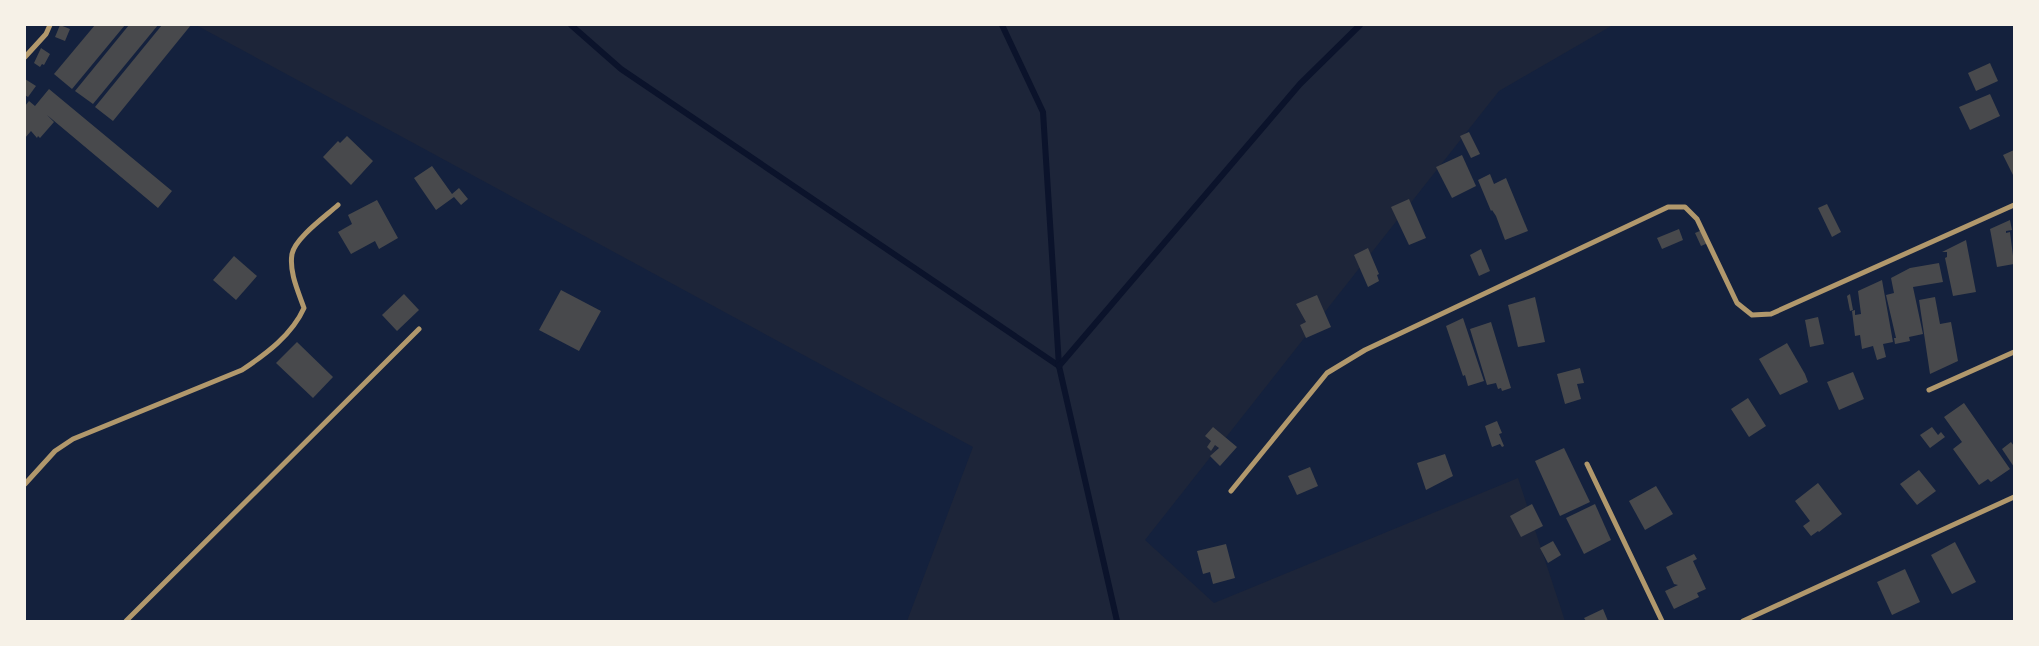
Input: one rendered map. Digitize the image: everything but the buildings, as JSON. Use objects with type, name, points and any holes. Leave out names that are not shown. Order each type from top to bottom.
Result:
[{"type":"street","points":[[25,57],[46,34],[50,25]]},
{"type":"street","points":[[25,484],[55,451],[73,439],[242,370],[266,354],[299,320],[304,308],[292,273],[292,252],[301,238],[338,205]]},
{"type":"street","points":[[1232,491],[1327,373],[1365,350],[1668,207],[1685,207],[1697,219],[1737,303],[1752,315],[1770,314],[2014,205]]},
{"type":"street","points":[[126,621],[419,329]]},
{"type":"street","points":[[1929,390],[2014,352]]},
{"type":"street","points":[[1587,464],[1662,621]]},
{"type":"street","points":[[1743,621],[2014,497]]},
{"type":"shaded area","points":[[196,25],[1613,25],[1499,91],[1145,540],[1214,603],[1518,478],[1565,621],[907,621],[973,447]]},
{"type":"waterway","points":[[571,25],[621,69],[1059,366],[1117,621]]},
{"type":"waterway","points":[[1002,25],[1043,112],[1059,366]]},
{"type":"waterway","points":[[1059,366],[1300,84],[1360,25]]}]
